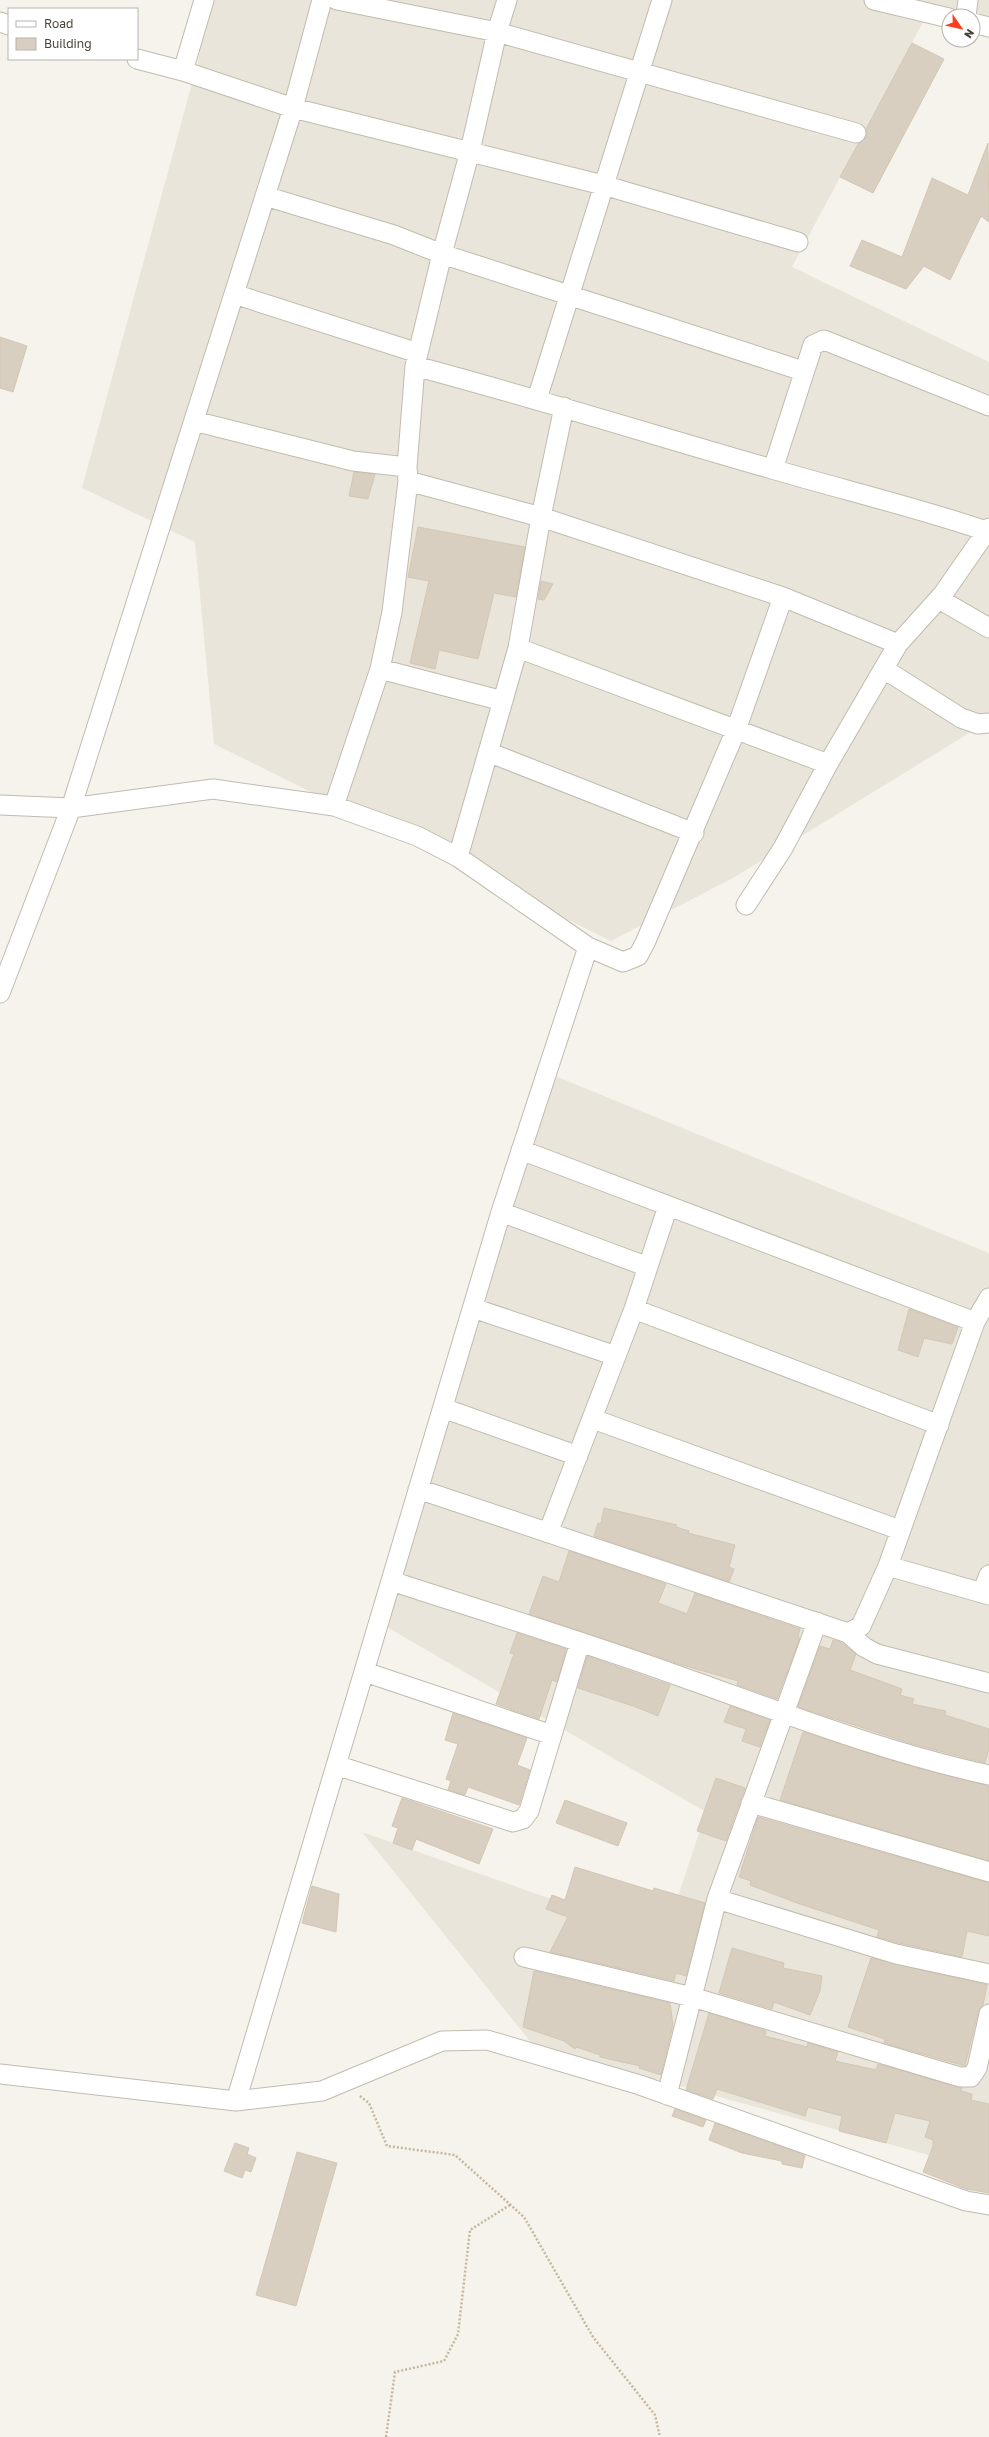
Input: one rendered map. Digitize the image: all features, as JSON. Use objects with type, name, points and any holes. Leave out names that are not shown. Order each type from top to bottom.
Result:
[{"type":"street","points":[[183,71],[204,0]]},
{"type":"street","points":[[0,993],[71,808],[293,108],[322,0]]},
{"type":"street","points":[[337,0],[497,32],[856,133]]},
{"type":"street","points":[[334,806],[380,669],[392,612],[407,474],[417,359],[442,254],[470,151],[497,32],[507,0]]},
{"type":"street","points":[[536,399],[571,295],[603,186],[662,0]]},
{"type":"street","points":[[874,0],[941,16]]},
{"type":"street","points":[[138,59],[183,71],[293,108],[470,151],[603,186],[798,242]]},
{"type":"street","points":[[265,196],[394,235],[442,254],[803,371]]},
{"type":"street","points":[[234,294],[417,359],[564,408],[773,469],[988,529],[939,599],[898,644],[828,764],[783,848],[746,906]]},
{"type":"street","points":[[773,469],[803,371],[813,344],[824,340],[989,406]]},
{"type":"street","points":[[458,857],[518,648],[541,517],[564,408]]},
{"type":"street","points":[[194,421],[407,474],[783,597],[898,644]]},
{"type":"street","points":[[0,805],[71,808],[213,789],[334,806],[417,836],[458,857],[588,947],[623,962],[638,956],[694,833],[736,730],[783,597]]},
{"type":"street","points":[[939,599],[989,628]]},
{"type":"street","points":[[518,648],[828,764]]},
{"type":"street","points":[[380,669],[503,701]]},
{"type":"street","points":[[884,669],[961,718],[978,724],[989,723]]},
{"type":"street","points":[[488,752],[694,833]]},
{"type":"street","points":[[236,2101],[501,1212],[588,947]]},
{"type":"street","points":[[521,1150],[975,1322]]},
{"type":"street","points":[[548,1533],[634,1309],[668,1206]]},
{"type":"street","points":[[501,1212],[648,1267]]},
{"type":"street","points":[[848,1633],[855,1631],[861,1626],[888,1566],[975,1322],[989,1298]]},
{"type":"street","points":[[473,1308],[616,1356]]},
{"type":"street","points":[[634,1309],[939,1425]]},
{"type":"street","points":[[443,1408],[578,1456]]},
{"type":"street","points":[[593,1419],[900,1530]]},
{"type":"street","points":[[418,1489],[848,1633],[864,1647],[877,1654],[989,1683]]},
{"type":"street","points":[[888,1566],[986,1594],[989,1575]]},
{"type":"street","points":[[391,1581],[580,1642],[783,1714],[948,1766],[989,1776]]},
{"type":"street","points":[[667,2095],[717,1899],[817,1622]]},
{"type":"street","points":[[336,1765],[513,1822],[523,1819],[529,1810],[580,1642]]},
{"type":"street","points":[[365,1672],[552,1735]]},
{"type":"street","points":[[751,1803],[989,1872]]},
{"type":"street","points":[[717,1899],[896,1954],[988,1970]]},
{"type":"street","points":[[524,1957],[692,1997],[960,2077],[970,2077],[974,2074],[989,2014]]},
{"type":"street","points":[[0,2074],[236,2101],[322,2091],[442,2041],[487,2040],[667,2095],[966,2201],[989,2205]]},
{"type":"path","points":[[342,2082],[369,2103],[387,2146],[455,2155],[524,2217],[593,2337],[655,2415],[660,2437]]},
{"type":"path","points":[[386,2437],[395,2372],[444,2361],[458,2334],[470,2230],[510,2205]]},
{"type":"shaded area","points":[[210,0],[989,0],[989,17],[981,16],[981,8],[941,8],[941,10],[930,9],[792,267],[989,362],[989,721],[733,878],[611,941],[214,744],[195,542],[82,488],[197,65]]},
{"type":"shaded area","points":[[550,1074],[989,1253],[989,2172],[533,2045],[362,1832],[664,1939],[706,1812],[385,1626]]},
{"type":"building","points":[[912,43],[944,59],[873,193],[840,177],[858,144],[866,136],[866,129]]},
{"type":"building","points":[[988,143],[989,222],[981,216],[950,280],[924,266],[906,289],[850,266],[862,240],[902,257],[932,178],[968,195]]},
{"type":"building","points":[[0,337],[27,346],[13,392],[0,388]]},
{"type":"building","points":[[354,472],[375,474],[368,499],[349,496]]},
{"type":"building","points":[[418,527],[525,547],[516,597],[494,593],[478,659],[439,650],[435,669],[410,663],[429,581],[408,577]]},
{"type":"building","points":[[541,581],[553,584],[544,600],[538,599]]},
{"type":"building","points":[[909,1309],[958,1327],[952,1344],[924,1338],[918,1357],[898,1350]]},
{"type":"building","points":[[604,1508],[677,1525],[676,1527],[689,1531],[688,1533],[735,1545],[729,1567],[734,1569],[729,1582],[594,1536],[598,1523],[601,1523]]},
{"type":"building","points":[[569,1551],[666,1584],[658,1603],[687,1614],[695,1593],[800,1629],[798,1637],[800,1638],[777,1699],[737,1685],[738,1681],[679,1664],[529,1614],[543,1576],[559,1582]]},
{"type":"building","points":[[517,1633],[566,1649],[557,1682],[552,1680],[539,1719],[496,1704],[514,1654],[510,1653]]},
{"type":"building","points":[[833,1640],[842,1643],[856,1654],[850,1670],[902,1689],[900,1695],[914,1699],[912,1704],[946,1711],[945,1715],[989,1729],[989,1749],[985,1763],[913,1744],[798,1707],[820,1646],[830,1649]]},
{"type":"building","points":[[587,1656],[670,1685],[658,1716],[636,1707],[578,1688]]},
{"type":"building","points":[[730,1706],[770,1720],[760,1747],[742,1741],[746,1729],[724,1722]]},
{"type":"building","points":[[453,1713],[527,1738],[517,1765],[530,1770],[519,1805],[468,1787],[465,1795],[448,1790],[451,1781],[446,1779],[458,1744],[445,1740]]},
{"type":"building","points":[[803,1732],[907,1765],[989,1786],[989,1861],[780,1800]]},
{"type":"building","points":[[716,1778],[745,1788],[726,1841],[697,1831]]},
{"type":"building","points":[[402,1798],[493,1829],[479,1864],[416,1839],[412,1850],[393,1843],[398,1828],[392,1826]]},
{"type":"building","points":[[565,1800],[627,1823],[618,1846],[556,1823]]},
{"type":"building","points":[[758,1817],[989,1883],[989,1936],[967,1931],[962,1957],[877,1937],[879,1930],[797,1903],[750,1885],[751,1881],[739,1877]]},
{"type":"building","points":[[575,1867],[653,1891],[654,1888],[705,1903],[686,1976],[676,1973],[674,1981],[550,1952],[568,1917],[546,1909],[552,1895],[565,1900]]},
{"type":"building","points":[[312,1886],[339,1894],[336,1932],[302,1923]]},
{"type":"building","points":[[732,1948],[784,1963],[783,1968],[822,1976],[820,1991],[810,2015],[774,2002],[772,2009],[719,1993]]},
{"type":"building","points":[[871,1958],[987,1985],[983,2005],[978,2012],[965,2066],[884,2043],[885,2039],[848,2027]]},
{"type":"building","points":[[534,1971],[670,2003],[673,2025],[661,2075],[639,2068],[640,2066],[600,2057],[600,2055],[576,2047],[575,2049],[564,2041],[523,2027]]},
{"type":"building","points":[[709,2013],[766,2031],[765,2036],[807,2047],[808,2043],[838,2052],[835,2061],[876,2070],[878,2064],[962,2088],[961,2091],[972,2094],[971,2100],[989,2104],[989,2193],[966,2189],[923,2172],[933,2146],[933,2140],[925,2137],[930,2121],[895,2113],[886,2143],[839,2131],[842,2116],[808,2107],[805,2116],[717,2089],[713,2099],[686,2090]]},
{"type":"building","points":[[675,2109],[706,2120],[703,2127],[672,2116]]},
{"type":"building","points":[[715,2123],[805,2155],[802,2168],[782,2164],[782,2161],[742,2153],[709,2140]]},
{"type":"building","points":[[235,2143],[249,2148],[247,2154],[256,2158],[251,2172],[245,2170],[242,2178],[224,2171]]},
{"type":"building","points":[[297,2152],[337,2163],[296,2306],[256,2295]]}]
